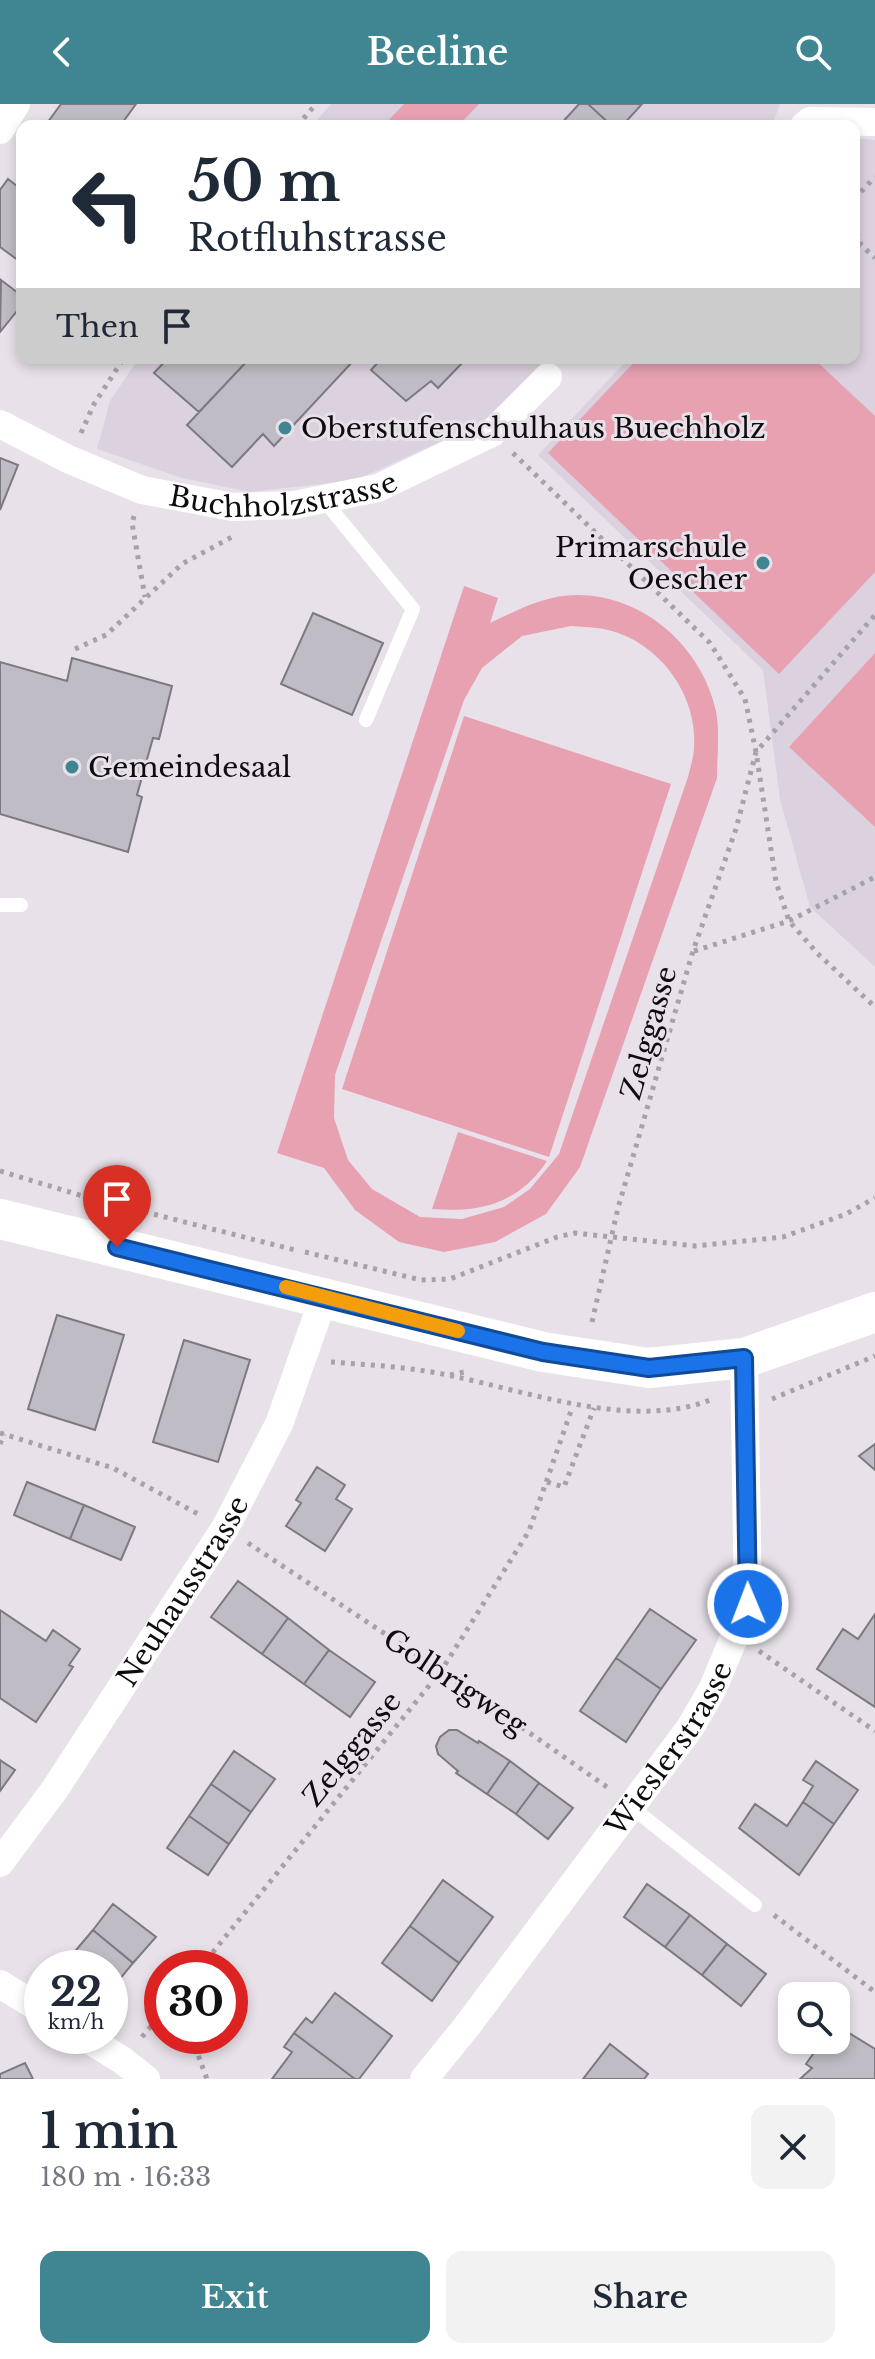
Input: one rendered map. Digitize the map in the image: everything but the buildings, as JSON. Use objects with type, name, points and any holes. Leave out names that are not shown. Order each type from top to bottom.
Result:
[{"type":"main road","points":[[0,1219],[543,1352],[649,1368],[744,1358],[875,1312]]},
{"type":"street","points":[[0,130],[16,104]]},
{"type":"street","name":"Buchholzstrasse","points":[[0,424],[68,459],[142,490],[233,507],[294,505],[378,488],[492,433],[548,377]]},
{"type":"street","name":"Neuhausstrasse","points":[[0,1863],[55,1789],[225,1528],[279,1424],[324,1297]]},
{"type":"street","name":"Wieslerstrasse","points":[[424,2079],[690,1728],[713,1688],[748,1604],[744,1358]]},
{"type":"street","points":[[0,1984],[24,1999]]},
{"type":"street","points":[[112,2054],[146,2079]]},
{"type":"lane","points":[[323,499],[413,609],[366,720]]},
{"type":"lane","points":[[0,905],[21,905]]},
{"type":"lane","points":[[630,1806],[755,1905]]},
{"type":"path","points":[[302,120],[316,104]]},
{"type":"path","points":[[860,193],[875,177]]},
{"type":"path","points":[[860,242],[875,258]]},
{"type":"path","points":[[68,459],[94,404],[120,364]]},
{"type":"path","points":[[492,433],[710,643],[745,699],[776,882],[789,921],[817,953],[875,1007]]},
{"type":"path","points":[[142,490],[132,523],[146,598]]},
{"type":"path","points":[[75,649],[106,635],[182,564],[238,534]]},
{"type":"path","points":[[756,752],[875,615]]},
{"type":"path","name":"Zelggasse","points":[[590,1329],[618,1208],[693,951],[736,829],[756,752]]},
{"type":"path","points":[[693,951],[789,921],[875,877]]},
{"type":"path","points":[[0,1171],[86,1197],[421,1280],[450,1279],[557,1237],[575,1233],[695,1246],[783,1237],[846,1214],[875,1198]]},
{"type":"path","points":[[746,1409],[875,1356]]},
{"type":"path","points":[[301,1360],[397,1367],[450,1375],[594,1408],[689,1408],[711,1400]]},
{"type":"path","points":[[547,1482],[564,1487],[594,1408]]},
{"type":"path","name":"Zelggasse","points":[[215,1950],[441,1671],[529,1531],[571,1411]]},
{"type":"path","points":[[0,1444],[2,1434]]},
{"type":"path","name":"Golbrigweg","points":[[2,1434],[113,1468],[225,1528],[441,1671],[630,1806]]},
{"type":"path","points":[[735,1635],[875,1731]]},
{"type":"path","points":[[755,1905],[769,1911],[875,1992]]},
{"type":"path","points":[[198,2054],[207,2079]]},
{"type":"shaded area","points":[[331,104],[780,104],[774,120],[317,120]]},
{"type":"shaded area","points":[[404,104],[479,104],[464,120],[389,120]]},
{"type":"shaded area","name":"Primarschule Oescher","points":[[860,139],[875,140],[875,967],[810,907],[780,799],[763,670],[538,455],[623,364],[860,364]]},
{"type":"shaded area","name":"Oberstufenschulhaus Buechholz","points":[[135,364],[546,364],[494,417],[356,480],[250,492],[182,478],[97,449],[110,401]]},
{"type":"shaded area","name":"Primarschule Oescher","points":[[632,364],[819,364],[875,416],[875,572],[779,674],[548,453]]},
{"type":"shaded area","points":[[464,586],[498,598],[490,623],[543,600],[577,595],[602,597],[647,615],[684,646],[709,688],[717,719],[717,778],[580,1167],[546,1214],[495,1242],[444,1252],[399,1242],[355,1210],[324,1168],[277,1153]],"holes":[[[571,626],[604,629],[627,636],[644,646],[672,674],[682,690],[694,728],[694,751],[688,777],[559,1154],[530,1189],[504,1207],[462,1219],[420,1217],[372,1189],[348,1160],[334,1118],[335,1075],[464,700],[482,668],[522,636]]]},
{"type":"shaded area","points":[[875,653],[875,827],[789,747]]},
{"type":"shaded area","points":[[464,716],[671,784],[549,1157],[342,1089]]},
{"type":"shaded area","points":[[458,1132],[547,1161],[524,1187],[497,1202],[467,1209],[432,1209]]},
{"type":"slow traffic","points":[[286,1287],[458,1331]]},
{"type":"place","name":"Oberstufenschulhaus Buechholz","points":[[285,428]]},
{"type":"place","name":"Primarschule Oescher","points":[[763,563]]},
{"type":"place","name":"Gemeindesaal","points":[[72,767]]},
{"type":"route","points":[[117,1247],[543,1352],[649,1368],[744,1358],[748,1604]]}]
